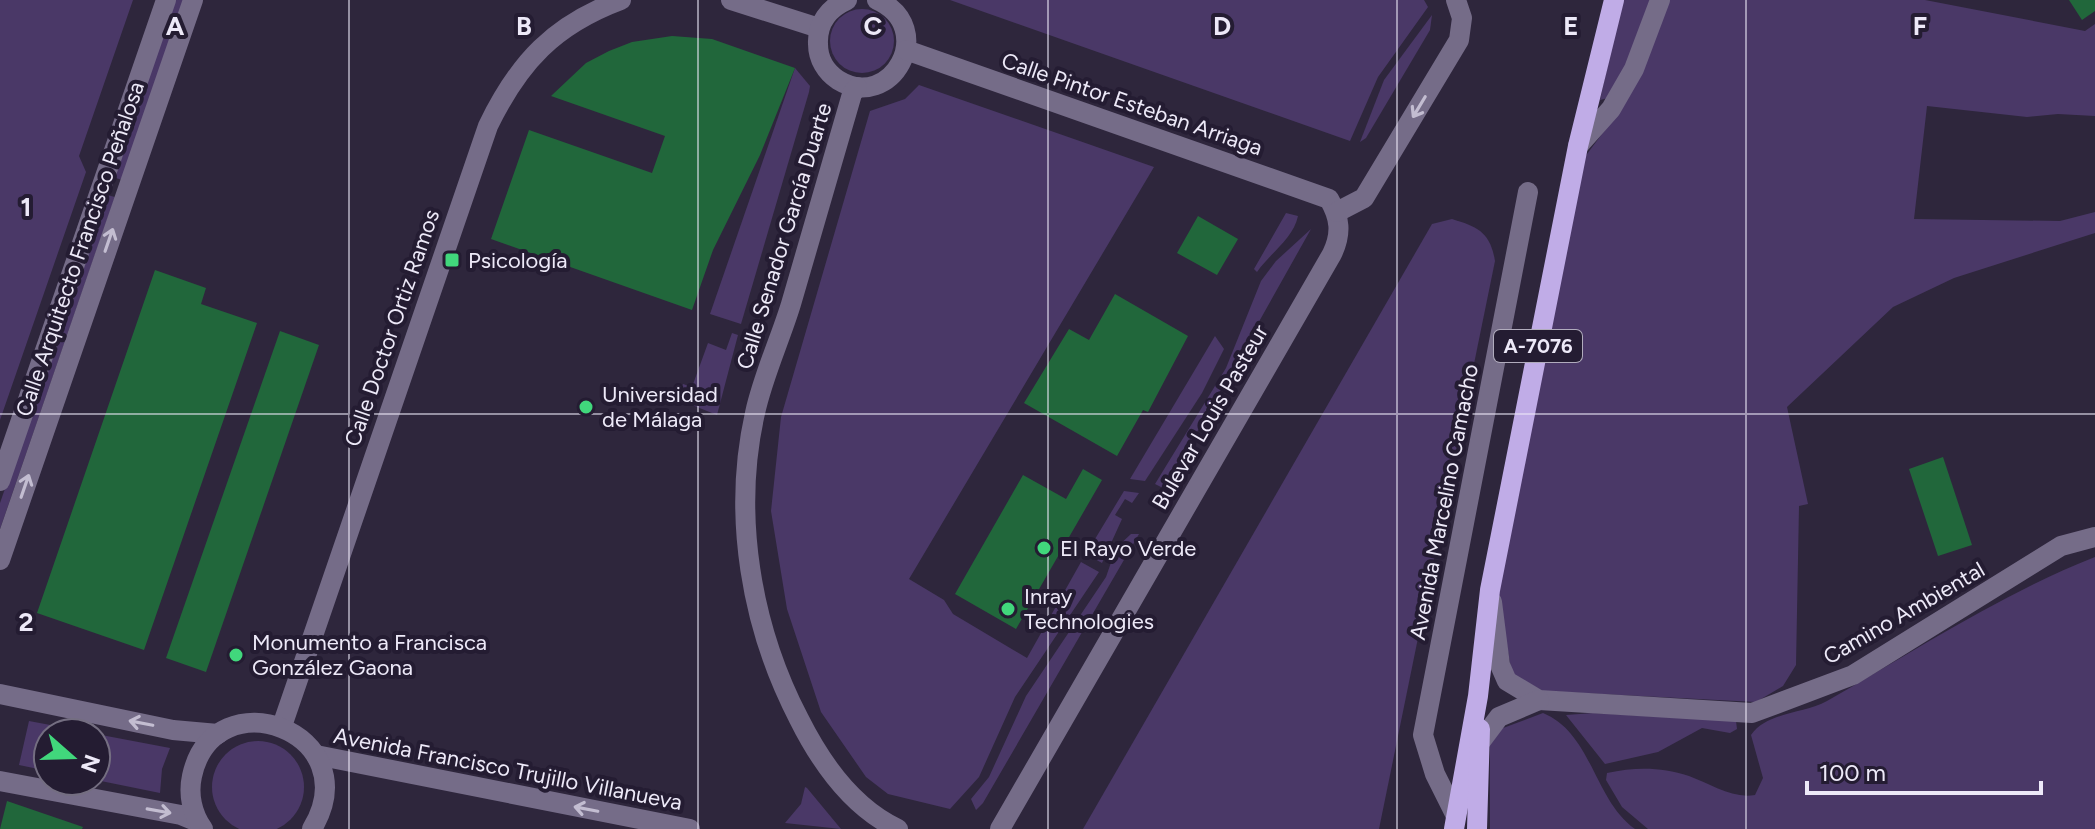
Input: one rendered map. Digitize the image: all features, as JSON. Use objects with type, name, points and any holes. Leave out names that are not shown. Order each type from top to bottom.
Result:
[{"type":"main road","name":"Avenida Marcelino Camacho","points":[[1455,822],[1478,696],[1490,590],[1578,146],[1614,0]]},
{"type":"main road","name":"Avenida Marcelino Camacho","points":[[1477,829],[1481,741],[1478,696]]},
{"type":"street","name":"Calle Arquitecto Francisco Peñalosa","points":[[0,481],[166,0]]},
{"type":"street","name":"Calle Arquitecto Francisco Peñalosa","points":[[0,560],[193,0]]},
{"type":"street","name":"Calle Doctor Ortiz Ramos","points":[[282,726],[488,126],[519,69],[547,41],[575,21],[621,0]]},
{"type":"street","points":[[731,0],[819,28]]},
{"type":"street","points":[[847,0],[827,14],[819,28],[818,53],[823,65],[844,83],[857,87],[883,82],[902,63],[906,50],[903,24],[896,13],[877,0]]},
{"type":"street","points":[[1337,212],[1364,198],[1459,40],[1462,18],[1456,0]]},
{"type":"street","points":[[1578,146],[1611,109],[1626,83],[1660,0]]},
{"type":"street","name":"Calle Pintor Esteban Arriaga","points":[[906,50],[1329,199],[1337,212]]},
{"type":"street","name":"Calle Senador García Duarte","points":[[857,87],[852,94],[790,310],[755,412],[747,478],[748,558],[765,638],[786,696],[806,734],[834,775],[868,813],[898,829]]},
{"type":"street","name":"Avenida Marcelino Camacho","points":[[1455,822],[1423,735],[1528,192]]},
{"type":"street","name":"Bulevar Louis Pasteur","points":[[1000,829],[1332,254],[1338,242],[1337,212]]},
{"type":"street","name":"Camino Ambiental","points":[[1481,741],[1499,717],[1539,700],[1752,713],[1853,675],[2061,546],[2095,537]]},
{"type":"street","name":"Camino Ambiental","points":[[1490,590],[1500,665],[1507,681],[1539,700]]},
{"type":"street","points":[[0,694],[173,730],[218,734]]},
{"type":"street","points":[[201,826],[192,804],[195,765],[218,734],[238,725],[260,722],[282,726],[302,738],[316,755],[324,775],[325,795],[312,829]]},
{"type":"street","name":"Avenida Francisco Trujillo Villanueva","points":[[316,755],[690,829]]},
{"type":"street","points":[[0,781],[181,815],[201,826]]},
{"type":"shaded area","points":[[0,0],[133,0],[79,156],[86,172],[0,420]]},
{"type":"shaded area","points":[[175,0],[184,0],[122,180],[113,177]]},
{"type":"shaded area","points":[[950,0],[1424,0],[1428,7],[1378,77],[1350,141]]},
{"type":"shaded area","points":[[1622,0],[1650,0],[1625,67],[1608,98],[1600,100]]},
{"type":"shaded area","points":[[1669,0],[1925,0],[2085,31],[2095,24],[2095,116],[2058,114],[2027,117],[1927,106],[1914,219],[2060,221],[2095,212],[2095,233],[1954,278],[1893,307],[1787,407],[1808,504],[1799,506],[1796,665],[1783,686],[1756,702],[1543,691],[1512,674],[1497,589],[1581,162],[1605,130]]},
{"type":"shaded area","points":[[856,9],[868,9],[885,18],[892,29],[892,53],[885,64],[868,73],[856,73],[844,68],[835,59],[830,47],[830,35],[835,23],[844,14]]},
{"type":"shaded area","points":[[1432,15],[1430,30],[1366,138],[1360,142],[1384,80]]},
{"type":"shaded area","points":[[795,68],[810,86],[809,92],[741,324],[710,314]]},
{"type":"shaded area","points":[[919,85],[1154,167],[909,579],[944,600],[953,614],[1027,658],[1081,562],[1099,572],[1015,697],[979,777],[950,809],[888,794],[866,777],[821,712],[787,609],[771,511],[781,417],[870,111],[905,99]]},
{"type":"shaded area","points":[[107,195],[115,197],[0,529],[0,503]]},
{"type":"shaded area","points":[[1286,213],[1298,216],[1295,224],[1287,239],[1257,272],[1254,269]]},
{"type":"shaded area","points":[[1452,219],[1481,232],[1490,243],[1495,261],[1379,829],[1083,829],[1432,224]]},
{"type":"shaded area","points":[[1311,229],[1165,489],[1155,484],[1226,368],[1261,281],[1276,261]]},
{"type":"shaded area","points":[[732,333],[738,335],[717,415],[677,399],[683,384],[692,387],[708,343],[726,350]]},
{"type":"shaded area","points":[[1215,336],[1224,349],[1202,393],[1145,481],[1130,479]]},
{"type":"shaded area","points":[[1124,491],[1139,493],[1132,503],[1125,499],[1115,515],[1122,519],[1102,563],[1086,554]]},
{"type":"shaded area","points":[[1131,534],[1139,534],[983,803],[976,810],[971,799],[989,777],[1026,696],[1106,577],[1116,548]]},
{"type":"shaded area","points":[[2095,557],[2095,829],[1648,829],[1622,807],[1606,780],[1607,773],[1658,770],[1689,776],[1730,793],[1755,795],[1763,778],[1751,735],[1758,727],[1827,701],[1992,606]]},
{"type":"shaded area","points":[[1543,713],[1572,735],[1610,801],[1621,817],[1635,829],[1490,829],[1490,743],[1495,731]]},
{"type":"shaded area","points":[[1593,713],[1736,721],[1737,729],[1730,733],[1702,728],[1658,752],[1605,764],[1566,715]]},
{"type":"shaded area","points":[[29,721],[32,722],[32,768],[19,765]]},
{"type":"shaded area","points":[[112,737],[170,748],[162,769],[160,793],[112,783]]},
{"type":"shaded area","points":[[258,741],[276,744],[291,754],[301,769],[304,787],[301,805],[291,820],[276,830],[258,833],[240,830],[225,820],[215,805],[212,787],[215,769],[225,754],[240,744]]},
{"type":"shaded area","points":[[805,787],[841,829],[785,823],[801,804]]},
{"type":"building","points":[[2069,0],[2095,0],[2095,11],[2082,20]]},
{"type":"building","points":[[672,36],[712,39],[795,68],[760,155],[713,250],[692,310],[491,239],[529,130],[652,173],[665,136],[551,96],[586,63],[609,51],[632,42]]},
{"type":"building","points":[[1198,216],[1238,239],[1217,275],[1177,253]]},
{"type":"building","points":[[155,270],[206,288],[201,304],[257,323],[144,650],[37,613]]},
{"type":"building","points":[[1115,294],[1188,336],[1148,412],[1143,410],[1117,456],[1024,403],[1069,329],[1089,340]]},
{"type":"building","points":[[280,331],[319,345],[206,672],[166,658]]},
{"type":"building","points":[[1943,457],[1972,545],[1938,556],[1909,469]]},
{"type":"building","name":"El Rayo Verde","points":[[1083,469],[1102,480],[1016,629],[955,594],[1023,475],[1066,499]]},
{"type":"building","points":[[7,801],[83,827],[0,829]]},
{"type":"place","name":"Psicología","points":[[452,260]]},
{"type":"place","name":"Universidad de Málaga","points":[[586,407]]},
{"type":"place","name":"El Rayo Verde","points":[[1044,548]]},
{"type":"place","name":"Inray Technologies","points":[[1008,609]]},
{"type":"place","name":"Monumento a Francisca González Gaona","points":[[236,655]]}]
